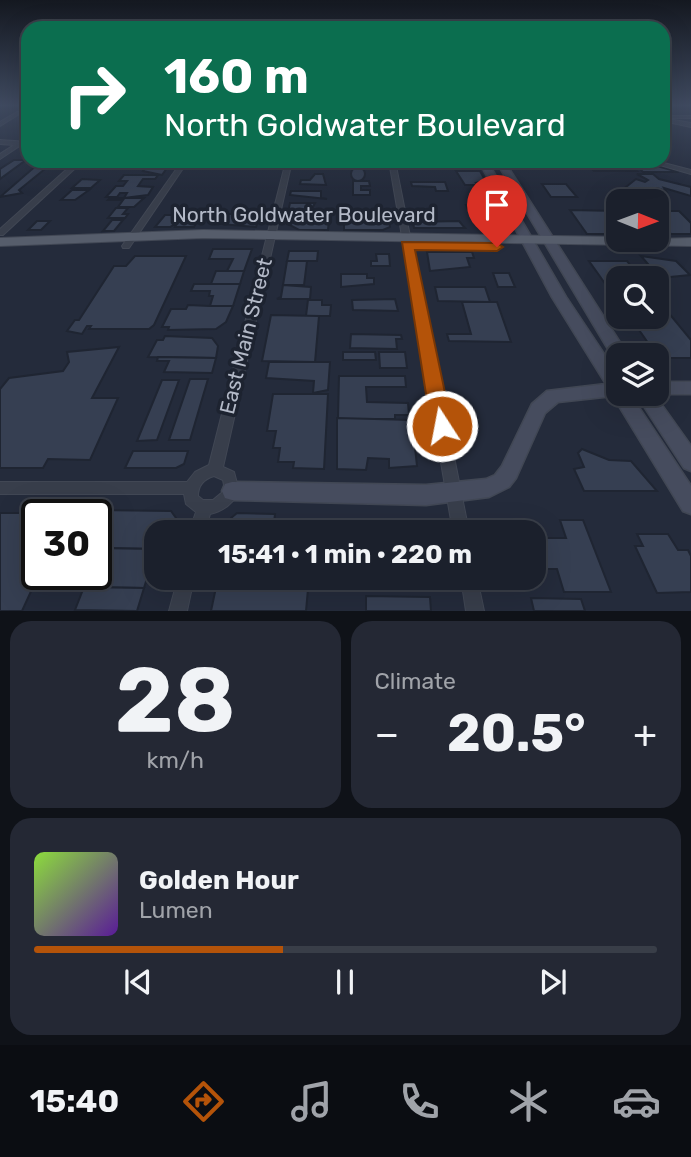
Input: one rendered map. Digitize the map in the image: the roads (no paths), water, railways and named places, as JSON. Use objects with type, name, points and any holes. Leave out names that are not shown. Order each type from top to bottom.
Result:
[{"type":"main road","points":[[487,168],[606,369]]},
{"type":"main road","points":[[504,168],[613,343]]},
{"type":"main road","name":"North Goldwater Boulevard","points":[[0,251],[130,241]]},
{"type":"main road","name":"North Goldwater Boulevard","points":[[0,242],[406,241],[529,243],[691,251]]},
{"type":"main road","name":"North Goldwater Boulevard","points":[[552,244],[691,242]]},
{"type":"main road","points":[[669,388],[691,388]]},
{"type":"main road","points":[[232,491],[454,494],[489,488],[502,481],[530,432],[538,409],[553,396],[606,390]]},
{"type":"main road","points":[[629,406],[691,504]]},
{"type":"main road","points":[[653,406],[691,462]]},
{"type":"street","points":[[0,142],[19,144]]},
{"type":"street","points":[[0,157],[19,144]]},
{"type":"street","points":[[670,166],[691,172]]},
{"type":"street","points":[[0,233],[72,168]]},
{"type":"street","points":[[130,241],[181,168]]},
{"type":"street","name":"East Main Street","points":[[215,470],[287,168]]},
{"type":"street","points":[[393,168],[459,520]]},
{"type":"street","points":[[215,470],[229,476],[232,491],[221,504],[204,508],[191,499],[191,488],[200,475],[215,470]]},
{"type":"street","points":[[0,488],[191,488]]},
{"type":"street","points":[[200,520],[204,508]]},
{"type":"street","points":[[178,611],[183,590]]},
{"type":"street","points":[[471,590],[475,611]]}]
